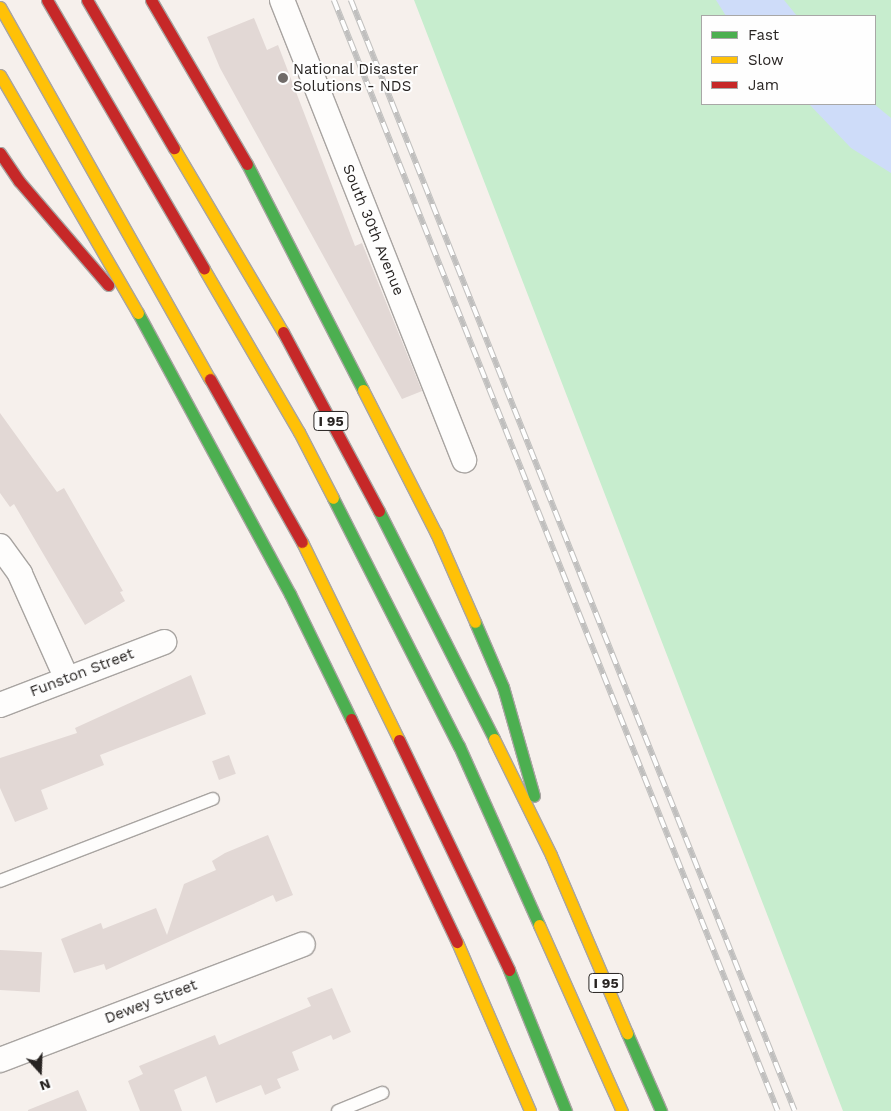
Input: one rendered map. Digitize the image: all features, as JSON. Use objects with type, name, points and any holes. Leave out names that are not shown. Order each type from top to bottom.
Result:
[{"type":"highway","points":[[47,0],[299,432],[459,746],[622,1111]]},
{"type":"highway","name":"I 95","points":[[87,0],[279,326],[393,537],[551,855],[661,1111]]},
{"type":"highway","points":[[151,0],[256,179],[436,533],[503,687],[551,855]]},
{"type":"highway","points":[[0,7],[308,552],[499,946],[566,1111]]},
{"type":"highway","points":[[0,75],[148,331],[367,747],[449,922],[530,1111]]},
{"type":"highway","points":[[0,153],[19,181],[148,331]]},
{"type":"street","name":"South 30th Avenue","points":[[282,0],[464,460]]},
{"type":"street","points":[[0,546],[20,574],[67,679]]},
{"type":"street","name":"Funston Street","points":[[0,705],[164,642]]},
{"type":"street","name":"Dewey Street","points":[[0,1060],[303,944]]},
{"type":"lane","points":[[0,882],[213,799]]},
{"type":"lane","points":[[338,1111],[382,1093]]},
{"type":"green space","points":[[414,0],[891,0],[891,1111],[843,1111]]},
{"type":"water","points":[[716,0],[784,0],[796,15],[725,15]]},
{"type":"water","points":[[810,105],[875,105],[891,118],[891,173],[851,148]]},
{"type":"building","points":[[254,18],[267,50],[278,45],[355,246],[362,243],[422,391],[402,399],[220,68],[207,37]]},
{"type":"building","points":[[0,413],[57,492],[64,488],[123,591],[120,592],[125,601],[85,625],[14,504],[10,507],[0,493]]},
{"type":"building","points":[[191,675],[206,714],[100,755],[104,765],[41,790],[48,809],[15,822],[0,788],[0,758],[77,733],[75,728]]},
{"type":"building","points":[[229,755],[236,774],[219,780],[212,761]]},
{"type":"building","points":[[268,835],[293,895],[276,902],[273,895],[106,970],[104,964],[74,973],[61,939],[101,923],[103,929],[156,908],[167,935],[184,884],[216,870],[212,861],[225,853]]},
{"type":"building","points":[[0,950],[42,952],[40,992],[0,990]]},
{"type":"building","points":[[332,988],[351,1032],[333,1040],[331,1035],[292,1052],[299,1070],[277,1079],[281,1088],[265,1095],[261,1085],[216,1103],[206,1076],[174,1090],[182,1111],[140,1111],[128,1081],[143,1074],[139,1066],[215,1035],[219,1045],[311,1006],[307,998]]},
{"type":"building","points":[[78,1090],[87,1111],[28,1111],[28,1110]]},
{"type":"railway","points":[[334,0],[778,1111]]},
{"type":"railway","points":[[351,0],[795,1111]]},
{"type":"traffic: fast","points":[[247,164],[363,390]]},
{"type":"traffic: fast","points":[[138,313],[290,594],[351,719]]},
{"type":"traffic: fast","points":[[333,498],[459,746],[539,925]]},
{"type":"traffic: fast","points":[[379,511],[494,739]]},
{"type":"traffic: fast","points":[[475,622],[503,687],[534,796]]},
{"type":"traffic: fast","points":[[509,970],[566,1111]]},
{"type":"traffic: fast","points":[[627,1033],[661,1111]]},
{"type":"traffic: slow","points":[[0,7],[210,379]]},
{"type":"traffic: slow","points":[[0,75],[138,313]]},
{"type":"traffic: slow","points":[[174,148],[283,332]]},
{"type":"traffic: slow","points":[[204,269],[299,432],[333,498]]},
{"type":"traffic: slow","points":[[363,390],[436,533],[475,622]]},
{"type":"traffic: slow","points":[[302,542],[399,740]]},
{"type":"traffic: slow","points":[[494,739],[551,855],[627,1033]]},
{"type":"traffic: slow","points":[[539,925],[622,1111]]},
{"type":"traffic: slow","points":[[457,942],[530,1111]]},
{"type":"traffic: jam","points":[[47,0],[204,269]]},
{"type":"traffic: jam","points":[[87,0],[174,148]]},
{"type":"traffic: jam","points":[[151,0],[247,164]]},
{"type":"traffic: jam","points":[[0,153],[19,181],[108,285]]},
{"type":"traffic: jam","points":[[283,332],[379,511]]},
{"type":"traffic: jam","points":[[210,379],[302,542]]},
{"type":"traffic: jam","points":[[351,719],[457,942]]},
{"type":"traffic: jam","points":[[399,740],[509,970]]},
{"type":"place","name":"National Disaster Solutions - NDS","points":[[283,78]]}]
